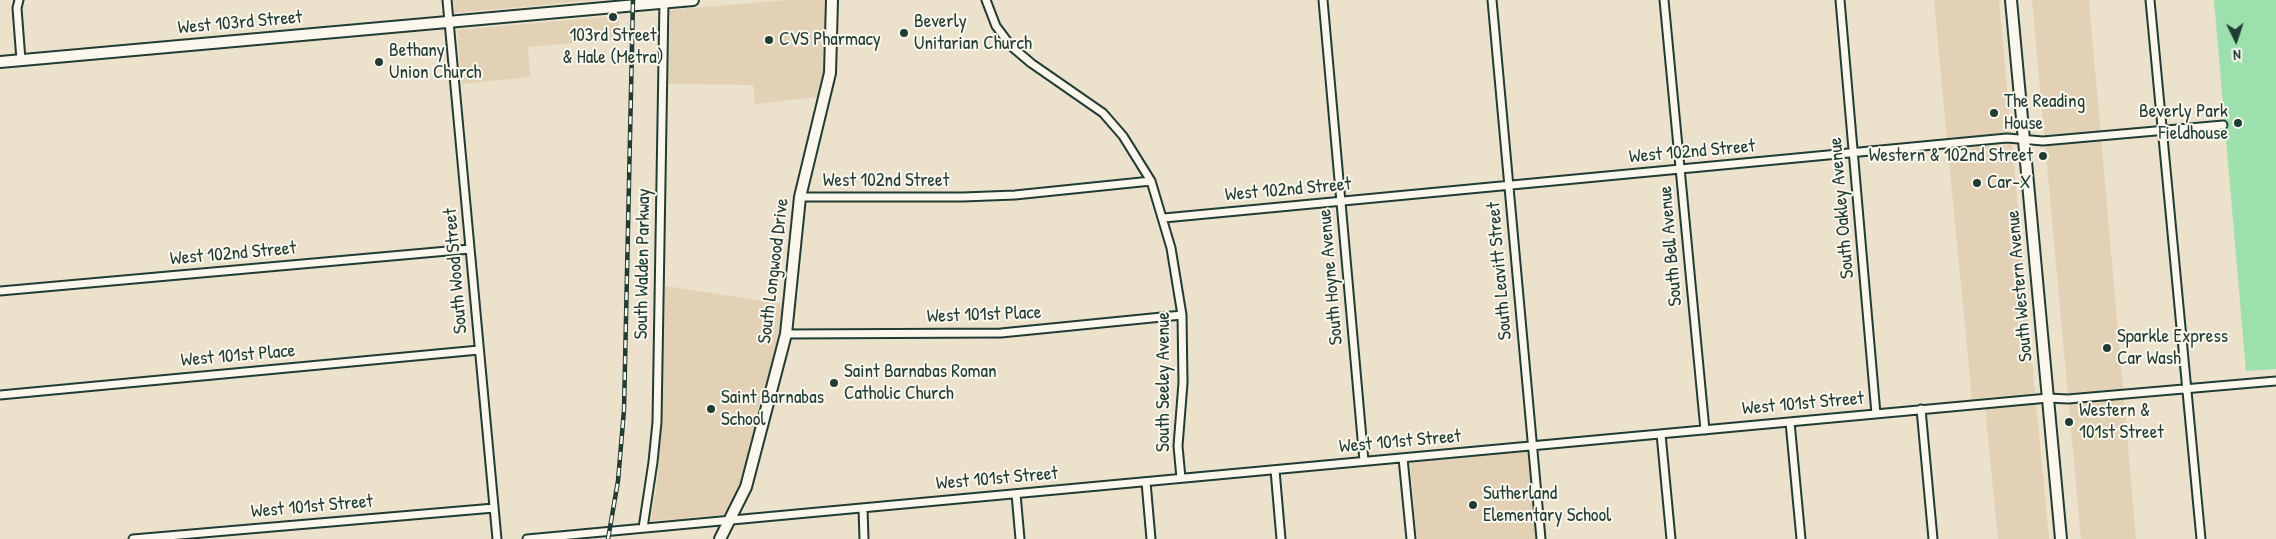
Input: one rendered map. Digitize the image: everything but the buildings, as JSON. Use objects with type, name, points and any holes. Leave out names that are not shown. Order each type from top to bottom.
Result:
[{"type":"main road","name":"West 103rd Street","points":[[0,62],[448,22],[610,4],[693,0]]},
{"type":"main road","name":"South Longwood Drive","points":[[720,539],[746,487],[786,334],[800,197],[830,73],[832,0]]},
{"type":"main road","name":"South Western Avenue","points":[[2011,0],[2061,539]]},
{"type":"street","points":[[19,0],[17,8],[21,60]]},
{"type":"street","name":"South Wood Street","points":[[447,0],[497,539]]},
{"type":"street","name":"South Seeley Avenue","points":[[986,0],[996,26],[1011,46],[1031,63],[1103,113],[1123,136],[1151,181],[1164,218],[1178,281],[1182,315],[1184,383],[1178,446],[1182,478]]},
{"type":"street","name":"South Hoyne Avenue","points":[[1323,0],[1364,461]]},
{"type":"street","name":"South Leavitt Street","points":[[1492,0],[1541,539]]},
{"type":"street","name":"South Bell Avenue","points":[[1664,0],[1705,430]]},
{"type":"street","name":"South Oakley Avenue","points":[[1840,0],[1876,414]]},
{"type":"street","points":[[2150,0],[2200,539]]},
{"type":"street","name":"South Walden Parkway","points":[[643,528],[657,422],[664,1]]},
{"type":"street","name":"West 102nd Street","points":[[1164,218],[2008,138],[2044,141],[2223,125]]},
{"type":"street","name":"West 102nd Street","points":[[800,197],[972,197],[1015,195],[1151,181]]},
{"type":"street","name":"West 102nd Street","points":[[0,291],[470,249]]},
{"type":"street","name":"West 101st Place","points":[[786,334],[1002,333],[1182,315]]},
{"type":"street","name":"West 101st Place","points":[[0,395],[479,350]]},
{"type":"street","name":"West 101st Street","points":[[527,539],[2048,398],[2068,399],[2276,381]]},
{"type":"street","points":[[1921,410],[1933,539]]},
{"type":"street","points":[[1790,422],[1801,539]]},
{"type":"street","points":[[1661,434],[1671,539]]},
{"type":"street","points":[[1403,458],[1411,539]]},
{"type":"street","points":[[1275,470],[1281,539]]},
{"type":"street","points":[[1146,482],[1151,539]]},
{"type":"street","points":[[1016,494],[1020,539]]},
{"type":"street","name":"West 101st Street","points":[[133,539],[494,508]]},
{"type":"street","points":[[863,508],[864,539]]},
{"type":"shaded area","points":[[451,0],[597,0],[452,13]]},
{"type":"shaded area","points":[[787,0],[827,0],[825,71],[818,97],[755,104],[753,85],[668,84],[670,10]]},
{"type":"shaded area","points":[[1934,0],[1999,0],[2011,133],[1947,139]]},
{"type":"shaded area","points":[[2032,0],[2089,0],[2136,539],[2081,539]]},
{"type":"shaded area","points":[[619,16],[619,39],[528,47],[530,77],[462,84],[457,30]]},
{"type":"shaded area","points":[[2012,144],[2035,393],[1972,399],[1948,150]]},
{"type":"shaded area","name":"Saint Barnabas School","points":[[665,286],[784,304],[775,355],[741,483],[733,504],[727,513],[723,515],[651,521],[658,476],[661,428]]},
{"type":"shaded area","points":[[2036,403],[2049,539],[1998,539],[1985,408]]},
{"type":"shaded area","name":"Sutherland Elementary School","points":[[1528,451],[1536,539],[1417,539],[1410,462]]},
{"type":"green space","points":[[2214,0],[2276,0],[2276,369],[2246,371]]},
{"type":"railway","points":[[608,539],[618,481],[624,410],[633,0]]},
{"type":"place","name":"103rd Street & Hale (Metra)","points":[[613,17]]},
{"type":"place","name":"Beverly Unitarian Church","points":[[904,33]]},
{"type":"place","name":"CVS Pharmacy","points":[[769,40]]},
{"type":"place","name":"Bethany Union Church","points":[[379,62]]},
{"type":"place","name":"The Reading House","points":[[1994,113]]},
{"type":"place","name":"Beverly Park Fieldhouse","points":[[2238,123]]},
{"type":"place","name":"Western & 102nd Street","points":[[2043,156]]},
{"type":"place","name":"Car-X","points":[[1977,183]]},
{"type":"place","name":"Sparkle Express Car Wash","points":[[2107,348]]},
{"type":"place","name":"Saint Barnabas Roman Catholic Church","points":[[834,383]]},
{"type":"place","name":"Saint Barnabas School","points":[[711,409]]},
{"type":"place","name":"Western & 101st Street","points":[[2069,422]]},
{"type":"place","name":"Sutherland Elementary School","points":[[1473,505]]}]
